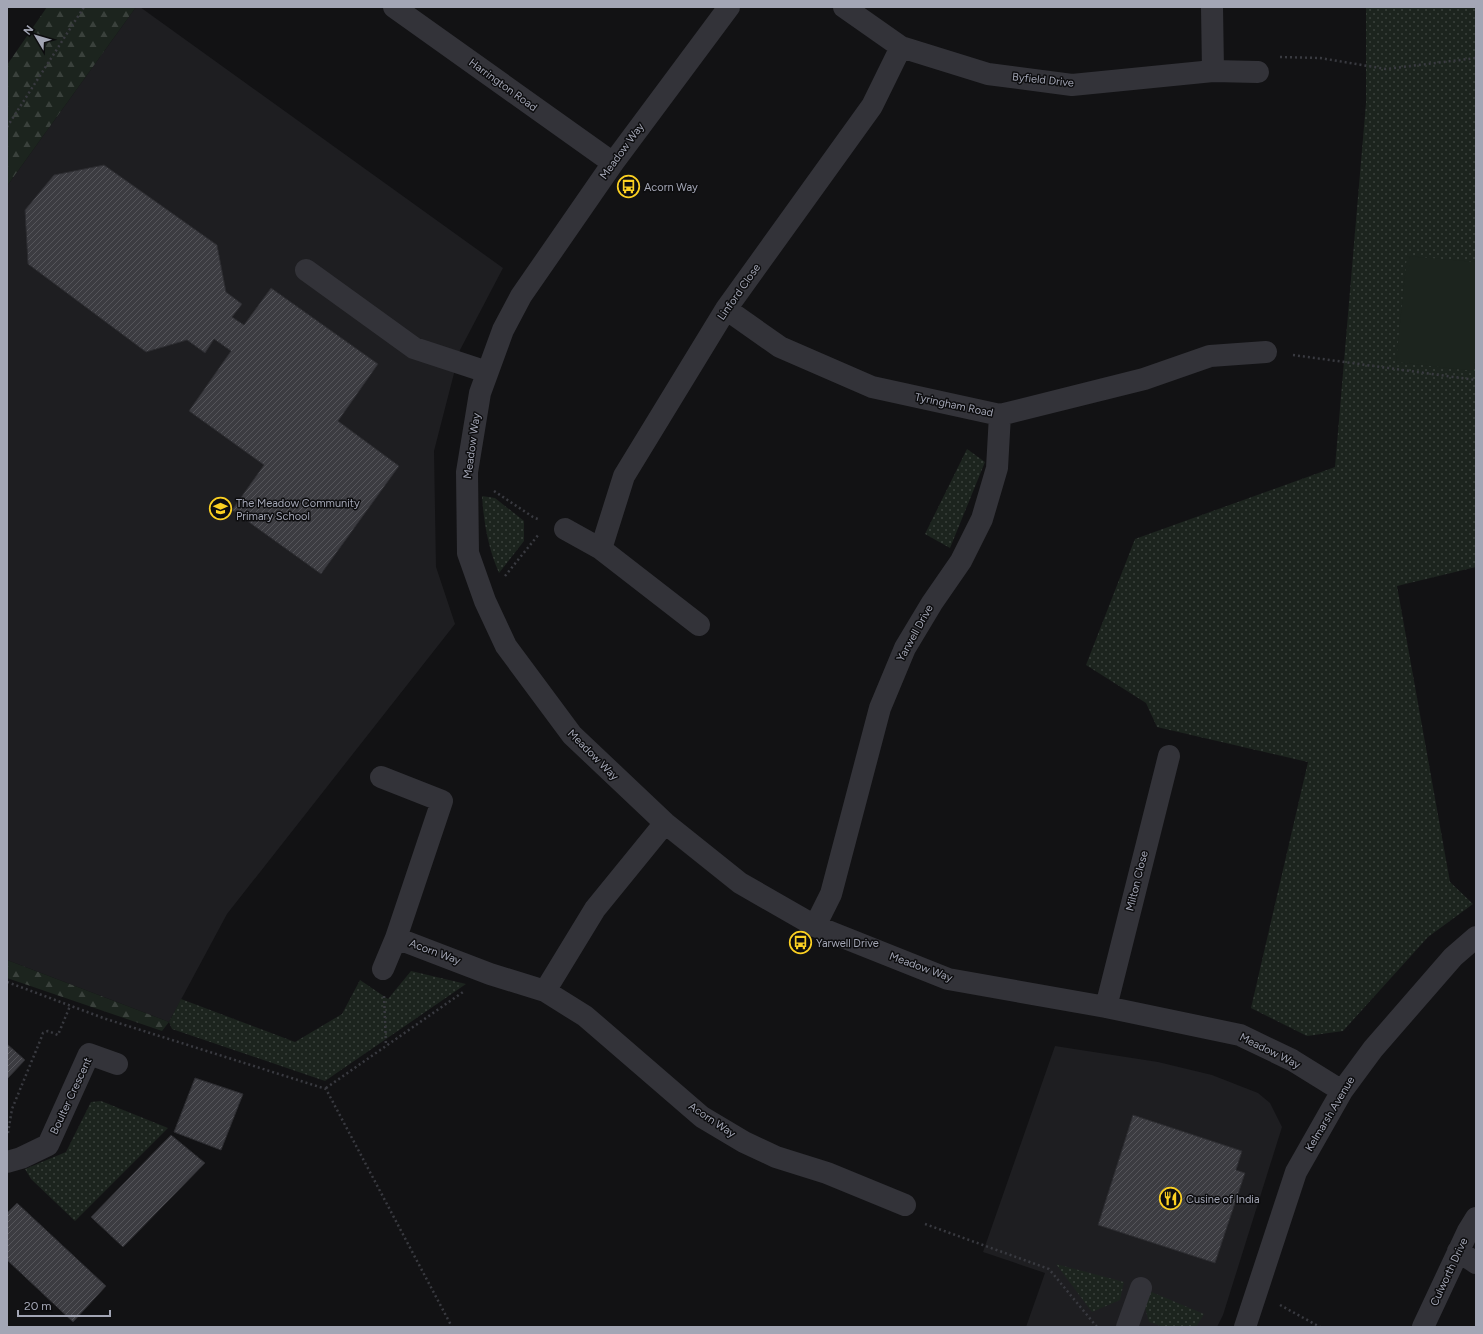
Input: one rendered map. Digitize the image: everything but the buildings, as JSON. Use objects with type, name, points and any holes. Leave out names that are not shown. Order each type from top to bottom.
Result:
[{"type":"street","name":"Harrington Road","points":[[394,7],[612,163]]},
{"type":"street","name":"Meadow Way","points":[[729,7],[612,163],[521,296],[503,330],[487,372],[480,393],[467,472],[468,553],[485,601],[506,646],[572,735],[665,824],[740,883],[815,926],[948,979],[1106,1007],[1240,1035],[1292,1060],[1342,1091]]},
{"type":"street","name":"Byfield Drive","points":[[844,7],[901,47],[988,74],[1072,85],[1213,71],[1258,72]]},
{"type":"street","points":[[1212,7],[1213,71]]},
{"type":"street","name":"Linford Close","points":[[601,550],[624,476],[726,309],[872,106],[901,47]]},
{"type":"street","points":[[306,270],[414,348],[487,372]]},
{"type":"street","name":"Tyringham Road","points":[[726,309],[780,347],[872,387],[1000,415],[1144,378],[1210,356],[1266,352]]},
{"type":"street","name":"Yarwell Drive","points":[[815,926],[831,894],[880,708],[905,648],[932,603],[961,561],[982,519],[997,468],[1000,415]]},
{"type":"street","points":[[557,526],[601,550],[699,625]]},
{"type":"street","name":"Milton Close","points":[[1106,1007],[1169,756]]},
{"type":"street","name":"Acorn Way","points":[[381,778],[442,801],[396,938],[490,974],[545,991],[585,1016],[702,1117],[744,1142],[776,1157],[827,1173],[905,1205]]},
{"type":"street","points":[[545,991],[595,909],[665,824]]},
{"type":"street","points":[[383,969],[396,938]]},
{"type":"street","name":"Kelmarsh Avenue","points":[[1244,1327],[1257,1293],[1296,1172],[1342,1091],[1373,1049],[1454,957],[1476,938]]},
{"type":"street","name":"Boulter Crescent","points":[[7,1162],[21,1158],[48,1145],[88,1054],[117,1064]]},
{"type":"street","name":"Culworth Drive","points":[[1423,1327],[1458,1251],[1476,1218]]},
{"type":"street","points":[[1458,1251],[1476,1264]]},
{"type":"street","points":[[1127,1327],[1141,1288]]},
{"type":"path","points":[[7,127],[84,7]]},
{"type":"path","points":[[1258,72],[1281,57],[1320,58],[1386,69],[1476,58]]},
{"type":"path","points":[[1266,352],[1476,380]]},
{"type":"path","points":[[467,472],[533,517],[557,526],[485,601]]},
{"type":"path","points":[[383,969],[386,1046]]},
{"type":"path","points":[[326,1089],[490,974]]},
{"type":"path","points":[[7,982],[106,1020],[326,1089],[452,1327]]},
{"type":"path","points":[[8,1137],[12,1109],[43,1033],[48,1031],[58,1035],[70,1006]]},
{"type":"path","points":[[905,1205],[915,1220],[1049,1270],[1097,1327]]},
{"type":"path","points":[[1257,1293],[1320,1327]]},
{"type":"shaded area","name":"The Meadow Community Primary School","points":[[136,7],[140,7],[503,268],[460,350],[434,451],[436,567],[455,624],[227,914],[169,1022],[7,960],[7,186]]},
{"type":"shaded area","points":[[1055,1046],[1158,1062],[1212,1075],[1258,1093],[1270,1103],[1282,1127],[1223,1315],[1217,1327],[1026,1327],[1045,1273],[983,1252]]},
{"type":"green space","points":[[47,7],[136,7],[7,186],[7,65]]},
{"type":"green space","points":[[1366,7],[1476,7],[1476,567],[1397,586],[1450,882],[1473,904],[1428,937],[1343,1031],[1307,1036],[1251,1008],[1308,762],[1157,727],[1146,703],[1086,665],[1135,539],[1335,467],[1366,103]]},
{"type":"green space","points":[[1407,256],[1476,262],[1476,352],[1474,371],[1396,362]]},
{"type":"green space","points":[[967,449],[985,462],[950,548],[925,534]]},
{"type":"green space","points":[[482,496],[495,498],[524,521],[524,541],[499,573],[487,535]]},
{"type":"green space","points":[[7,960],[169,1022],[162,1031],[7,978]]},
{"type":"green space","points":[[411,971],[466,984],[325,1081],[172,1029],[169,1022],[181,999],[295,1042],[342,1014],[360,980],[388,999]]},
{"type":"green space","points":[[101,1101],[168,1128],[75,1221],[31,1179],[25,1169],[66,1152],[91,1102]]},
{"type":"green space","points":[[1056,1264],[1124,1282],[1120,1300],[1092,1312]]},
{"type":"green space","points":[[1149,1291],[1204,1314],[1196,1327],[1164,1327],[1149,1322],[1144,1304]]},
{"type":"place","name":"Acorn Way","points":[[629,187]]},
{"type":"place","name":"The Meadow Community Primary School","points":[[221,509]]},
{"type":"place","name":"Yarwell Drive","points":[[801,943]]},
{"type":"place","name":"Cusine of India","points":[[1171,1199]]}]
